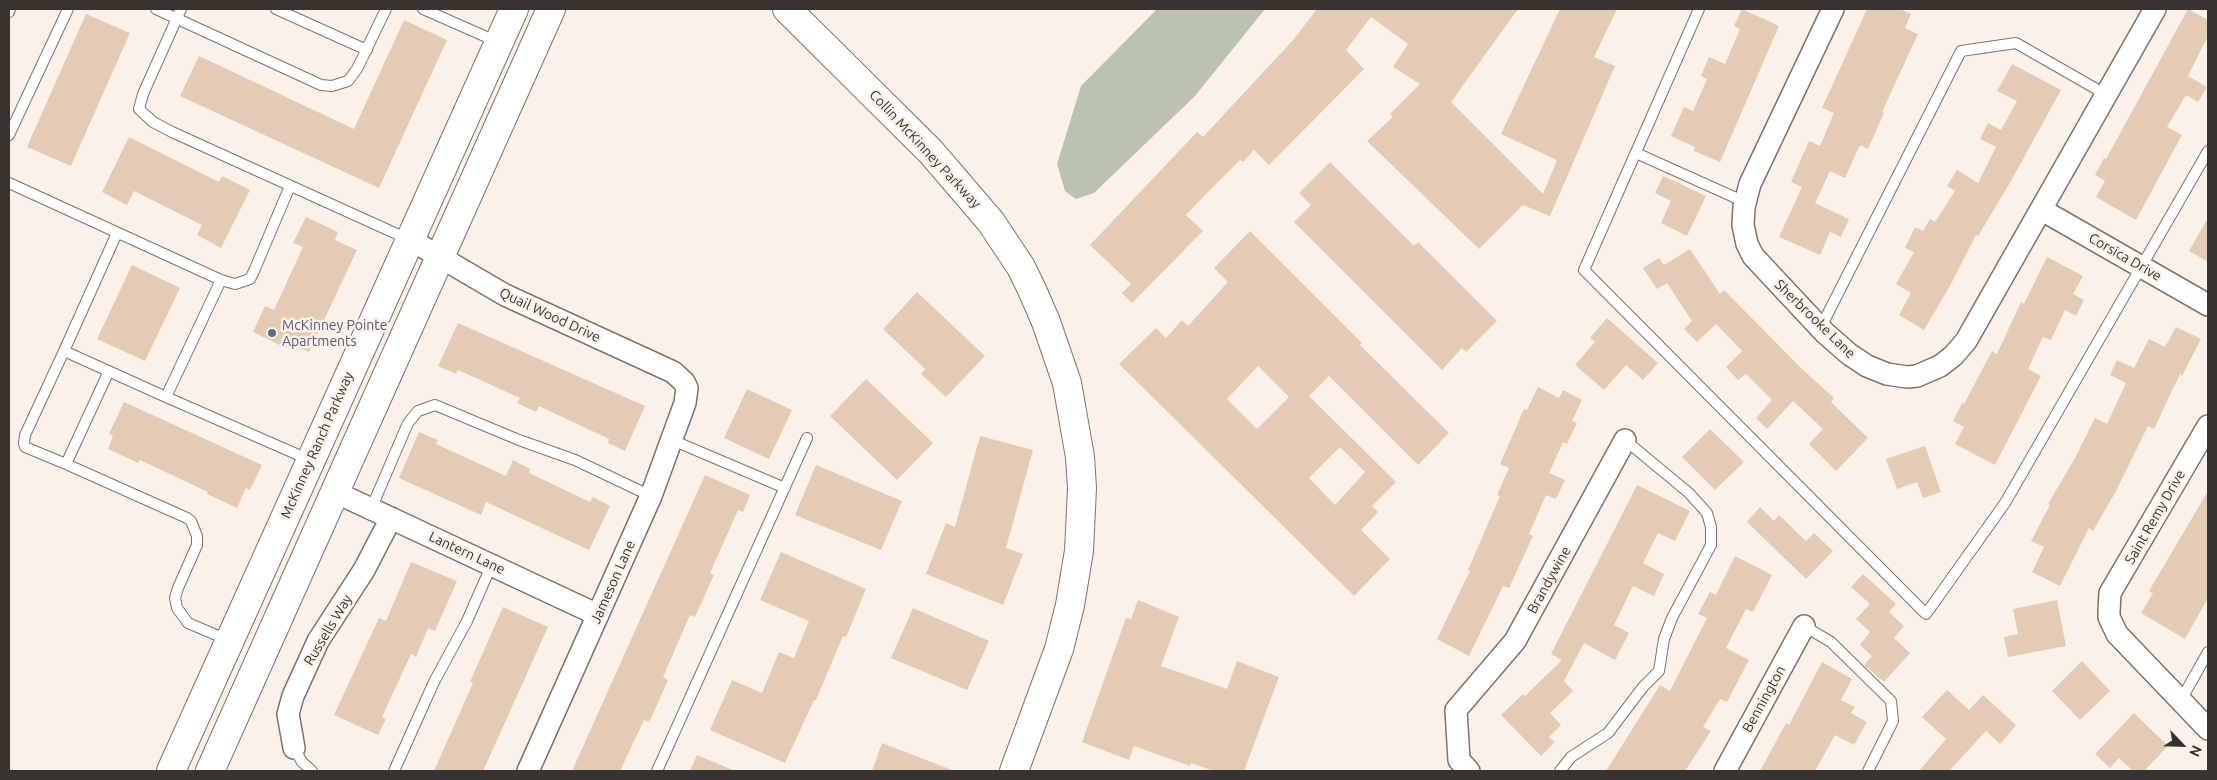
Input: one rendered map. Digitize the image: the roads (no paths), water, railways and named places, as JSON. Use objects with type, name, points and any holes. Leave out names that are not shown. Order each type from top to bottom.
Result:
[{"type":"main road","name":"McKinney Ranch Parkway","points":[[171,771],[514,9]]},
{"type":"main road","points":[[210,771],[551,9]]},
{"type":"main road","name":"Collin McKinney Parkway","points":[[787,9],[931,152],[991,222],[1021,267],[1033,292],[1046,322],[1067,382],[1081,473],[1081,520],[1078,559],[1070,605],[1059,649],[1014,771]]},
{"type":"street","name":"Sherbrooke Lane","points":[[1832,9],[1750,184],[1742,224],[1747,244],[1753,256],[1849,354],[1867,366],[1887,374],[1917,376],[1940,366],[1953,356],[1966,341],[2155,9]]},
{"type":"street","name":"Corsica Drive","points":[[2042,210],[2208,305]]},
{"type":"street","name":"Quail Wood Drive","points":[[410,240],[525,305],[673,372],[680,377],[687,388]]},
{"type":"street","name":"Jameson Lane","points":[[528,771],[651,496],[687,396],[687,388]]},
{"type":"street","name":"Saint Remy Drive","points":[[2181,700],[2117,634],[2109,617],[2110,593],[2208,426]]},
{"type":"street","name":"Brandywine","points":[[1469,771],[1460,760],[1456,710],[1515,641],[1626,440]]},
{"type":"street","name":"Lantern Lane","points":[[335,492],[598,615]]},
{"type":"street","name":"Russells Way","points":[[294,748],[288,714],[293,696],[318,641],[364,570],[391,518]]},
{"type":"street","name":"Bennington","points":[[1725,771],[1804,626]]},
{"type":"street","points":[[2181,700],[2208,729]]},
{"type":"lane","points":[[9,135],[68,9]]},
{"type":"lane","points":[[156,9],[178,13],[321,85],[332,86],[348,80],[358,68],[386,9]]},
{"type":"lane","points":[[276,9],[367,50]]},
{"type":"lane","points":[[423,9],[498,42]]},
{"type":"lane","points":[[1699,9],[1584,270],[1926,614],[2005,503],[2208,150]]},
{"type":"lane","points":[[178,13],[142,94],[139,109],[153,122],[410,240]]},
{"type":"lane","points":[[1821,327],[1961,51],[2016,43],[2105,94]]},
{"type":"lane","points":[[1636,154],[1745,202]]},
{"type":"lane","points":[[9,183],[221,280],[235,284],[250,279],[290,186]]},
{"type":"lane","points":[[117,233],[25,436],[24,443],[25,446],[192,521],[197,536],[197,545],[178,588],[175,598],[177,608],[188,622],[229,641]]},
{"type":"lane","points":[[166,397],[221,280]]},
{"type":"lane","points":[[64,351],[310,460]]},
{"type":"lane","points":[[66,464],[109,371]]},
{"type":"lane","points":[[371,509],[408,423],[418,411],[435,405],[519,440],[575,460],[651,496]]},
{"type":"lane","points":[[657,771],[807,438]]},
{"type":"lane","points":[[672,440],[785,488]]},
{"type":"lane","points":[[1560,771],[1571,757],[1608,733],[1659,670],[1664,639],[1672,618],[1711,545],[1711,527],[1707,513],[1689,493],[1626,440]]},
{"type":"lane","points":[[394,771],[434,682],[466,621],[492,564]]},
{"type":"lane","points":[[1804,626],[1831,642],[1891,701],[1894,721],[1868,771]]},
{"type":"lane","points":[[2181,700],[2208,652]]},
{"type":"lane","points":[[294,748],[302,762],[312,771]]},
{"type":"place","name":"McKinney Pointe Apartments","points":[[272,333]]}]
